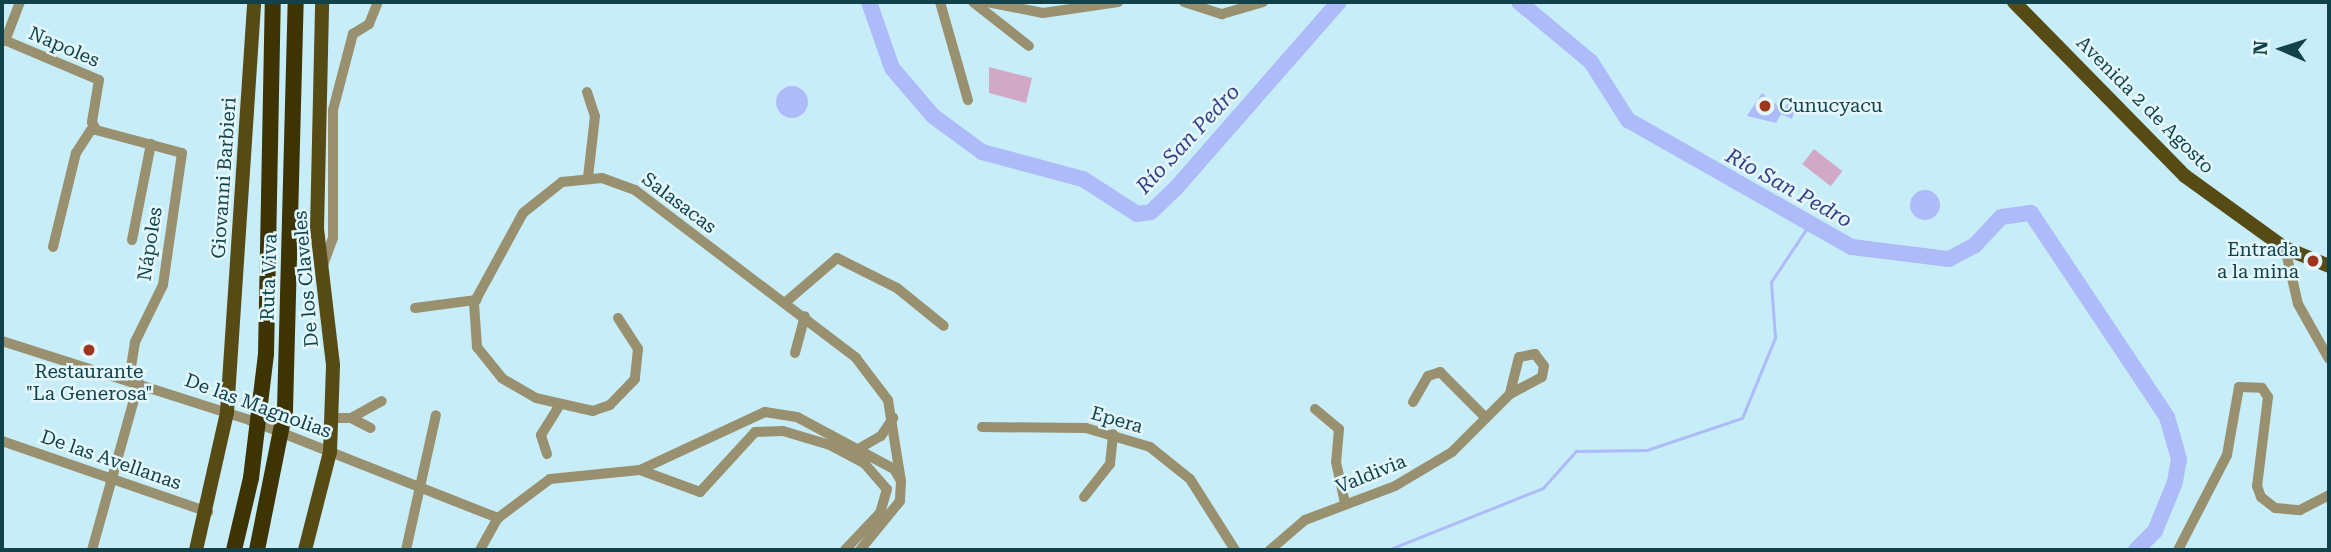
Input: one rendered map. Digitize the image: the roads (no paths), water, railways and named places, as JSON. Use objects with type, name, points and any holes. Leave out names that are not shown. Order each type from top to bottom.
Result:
[{"type":"highway","name":"Ruta Viva","points":[[234,550],[251,478],[266,354],[273,2]]},
{"type":"highway","name":"Ruta Viva","points":[[257,550],[285,410],[296,2]]},
{"type":"main road","name":"Giovanni Barbieri","points":[[227,412],[254,2]]},
{"type":"main road","name":"De los Claveles","points":[[305,550],[330,452],[333,365],[317,229],[322,2]]},
{"type":"main road","name":"Avenida 2 de Agosto","points":[[2014,2],[2185,176],[2285,248],[2329,266]]},
{"type":"main road","points":[[196,550],[208,512],[227,412]]},
{"type":"street","points":[[4,40],[20,2]]},
{"type":"street","points":[[322,268],[333,238],[332,110],[353,34],[369,24],[378,2]]},
{"type":"street","points":[[940,2],[968,100]]},
{"type":"street","points":[[974,2],[1029,46]]},
{"type":"street","points":[[988,2],[1043,13],[1118,2]]},
{"type":"street","points":[[1184,2],[1222,14],[1263,2]]},
{"type":"street","name":"Napoles","points":[[4,40],[99,80],[93,127]]},
{"type":"street","points":[[587,92],[595,116],[588,177],[562,182],[533,200],[476,300],[472,323],[486,364],[558,408],[593,411],[610,405],[635,379],[638,349],[618,318]]},
{"type":"street","points":[[53,247],[76,153],[93,127],[150,144],[132,240]]},
{"type":"street","name":"Nápoles","points":[[92,550],[116,482],[134,380],[134,345],[163,285],[181,151],[150,144]]},
{"type":"street","name":"Salasacas","points":[[588,177],[635,190],[787,301],[856,358],[888,400],[901,481]]},
{"type":"street","points":[[2285,248],[2298,304],[2329,359]]},
{"type":"street","points":[[787,301],[836,258],[897,288],[944,326]]},
{"type":"street","points":[[415,308],[476,300]]},
{"type":"street","points":[[795,353],[806,316]]},
{"type":"street","name":"De las Magnolias","points":[[2,341],[134,380],[227,412],[498,518]]},
{"type":"street","points":[[1413,402],[1428,376],[1440,372],[1486,418]]},
{"type":"street","points":[[2178,550],[2227,455],[2239,387],[2262,388],[2268,397],[2257,485],[2261,497],[2276,508],[2300,510],[2329,495]]},
{"type":"street","name":"Valdivia","points":[[1270,550],[1305,520],[1422,472],[1510,394]]},
{"type":"street","points":[[351,418],[382,401]]},
{"type":"street","points":[[547,454],[541,435],[558,408]]},
{"type":"street","points":[[1315,409],[1339,429],[1336,462],[1345,503]]},
{"type":"street","points":[[480,550],[498,518],[550,479],[640,470],[765,412],[797,417],[862,447],[901,481],[900,500],[845,550]]},
{"type":"street","points":[[406,550],[436,415]]},
{"type":"street","points":[[331,418],[351,418],[371,428]]},
{"type":"street","points":[[850,454],[881,436],[893,418]]},
{"type":"street","name":"Epera","points":[[982,427],[1055,424],[1113,434],[1150,447],[1190,479],[1235,550]]},
{"type":"street","points":[[640,470],[705,491],[743,438],[766,430],[850,454],[887,489],[885,505],[860,550]]},
{"type":"street","points":[[1084,497],[1110,464],[1113,434]]},
{"type":"street","name":"De las Avellanas","points":[[2,441],[208,512]]},
{"type":"water","points":[[792,86],[803,91],[808,102],[803,113],[792,118],[781,113],[776,102],[781,91]]},
{"type":"water","name":"Cunucyacu","points":[[1762,93],[1783,110],[1790,100],[1797,103],[1792,119],[1781,114],[1776,123],[1747,116]]},
{"type":"water","points":[[1925,190],[1936,194],[1940,205],[1936,216],[1925,220],[1914,216],[1910,205],[1914,194]]},
{"type":"waterway","name":"Río San Pedro","points":[[869,2],[892,68],[933,116],[982,152],[1083,179],[1137,214],[1151,212],[1176,188],[1339,2]]},
{"type":"waterway","name":"Río San Pedro","points":[[1519,2],[1591,62],[1628,120],[1852,247],[1949,259],[1975,245],[2001,217],[2031,213],[2167,417],[2179,459],[2175,482],[2155,531],[2136,550]]},
{"type":"waterway","points":[[1388,550],[1543,488],[1576,451],[1647,450],[1742,418],[1775,338],[1771,282],[1811,222]]},
{"type":"place","name":"Cunucyacu","points":[[1765,106]]},
{"type":"place","name":"Entrada a la mina","points":[[2313,261]]},
{"type":"place","name":"Restaurante \"La Generosa\"","points":[[89,350]]}]
